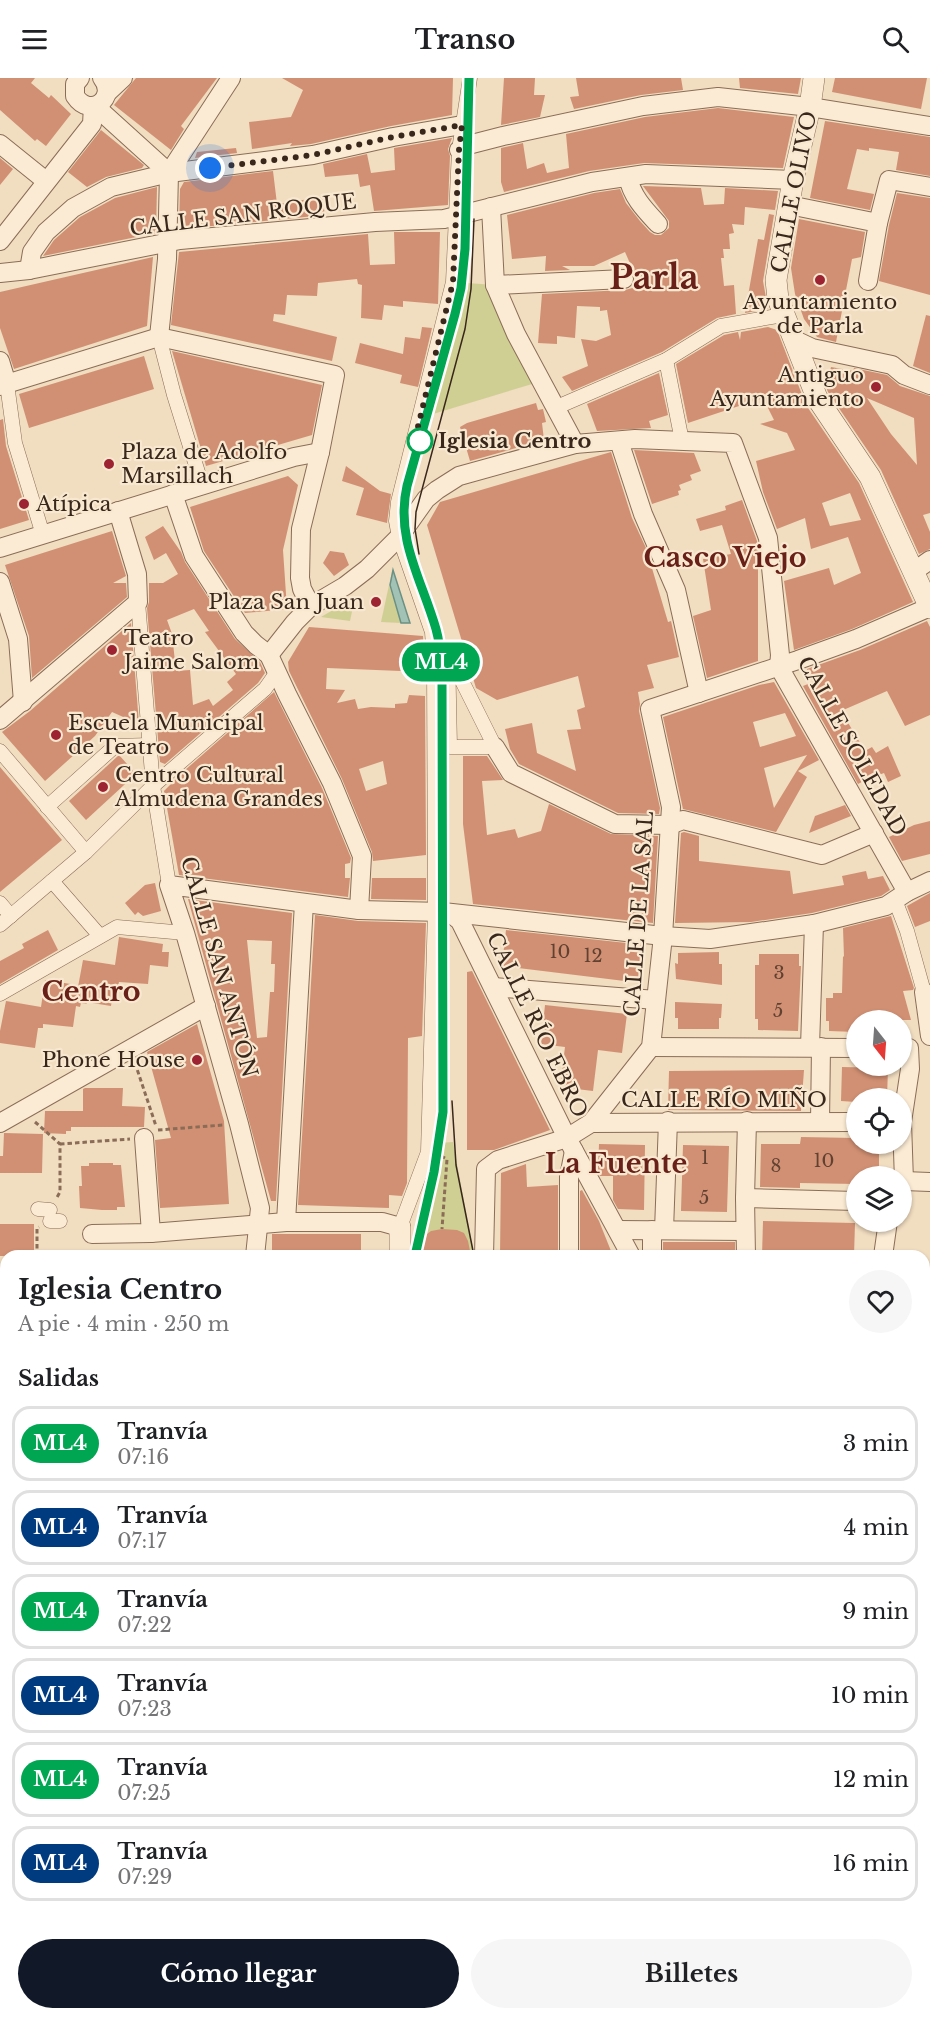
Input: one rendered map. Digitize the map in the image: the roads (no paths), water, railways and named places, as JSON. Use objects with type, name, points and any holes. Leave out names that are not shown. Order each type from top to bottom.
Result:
[{"type":"street","points":[[80,78],[75,84],[75,96],[84,105],[123,78]]},
{"type":"street","points":[[202,485],[159,337],[167,260],[169,173],[231,78]]},
{"type":"street","points":[[400,1250],[400,1227],[428,1152],[442,912],[432,632],[399,537],[396,521],[398,502],[453,282],[459,150],[470,78]]},
{"type":"street","name":"CALLE OLIVO","points":[[814,78],[776,280],[778,299],[817,398],[870,477],[922,566],[930,607]]},
{"type":"street","points":[[99,96],[169,173]]},
{"type":"street","points":[[0,241],[92,124],[99,96]]},
{"type":"street","points":[[459,150],[474,143],[503,136],[643,106],[718,97],[810,107],[930,126]]},
{"type":"street","points":[[29,270],[32,252],[46,232],[73,208],[111,186],[169,173],[313,155],[393,137],[462,125]]},
{"type":"street","points":[[0,144],[45,181]]},
{"type":"street","points":[[575,444],[516,334],[495,285],[483,209],[592,182],[646,174],[793,180]]},
{"type":"street","points":[[628,177],[630,189],[640,205],[658,224]]},
{"type":"street","points":[[868,281],[878,223],[890,180],[930,187]]},
{"type":"street","points":[[789,205],[878,223]]},
{"type":"street","name":"CALLE SAN ROQUE","points":[[0,273],[29,270],[167,242],[457,216],[483,209]]},
{"type":"street","points":[[495,285],[624,279]]},
{"type":"street","points":[[557,407],[666,360],[721,326],[783,315]]},
{"type":"street","points":[[4,385],[159,337],[335,375],[320,452],[301,529],[300,578],[302,589],[311,606]]},
{"type":"street","points":[[795,339],[812,348],[892,364],[904,375],[930,385]]},
{"type":"street","points":[[269,656],[295,622],[311,606],[345,586],[367,569],[399,537],[426,499],[459,476],[575,444],[635,439],[682,441],[666,360]]},
{"type":"street","points":[[0,361],[15,443],[39,536]]},
{"type":"street","points":[[619,441],[643,514],[676,590],[699,693]]},
{"type":"street","name":"CALLE SOLEDAD","points":[[682,441],[733,443],[768,538],[780,655],[779,667],[874,833],[901,896]]},
{"type":"street","points":[[0,548],[294,457],[320,452]]},
{"type":"street","points":[[173,494],[194,556],[244,633],[269,656],[332,783],[363,856],[359,910]]},
{"type":"street","name":"CALLE SAN ANTÓN","points":[[118,511],[137,574],[153,786],[169,885],[206,1006],[260,1208],[255,1250]]},
{"type":"street","points":[[0,582],[18,639],[23,702]]},
{"type":"street","points":[[0,720],[138,602]]},
{"type":"street","name":"CALLE DE LA SAL","points":[[484,1250],[486,1169],[498,1160],[571,1145],[651,1047],[663,936],[671,807],[650,709],[856,639],[930,607]]},
{"type":"street","points":[[433,655],[448,652]]},
{"type":"street","points":[[448,652],[450,747],[495,747]]},
{"type":"street","points":[[448,652],[495,747],[511,773],[615,824],[670,825],[683,820],[822,855],[874,833]]},
{"type":"street","points":[[0,903],[6,921],[86,852],[153,786],[265,689],[277,672]]},
{"type":"street","points":[[47,807],[115,746],[150,744]]},
{"type":"street","points":[[0,751],[86,852]]},
{"type":"street","points":[[52,881],[100,936]]},
{"type":"street","points":[[169,885],[359,910],[442,912],[710,939],[814,924],[885,906],[930,881]]},
{"type":"street","points":[[901,896],[907,931],[924,992],[930,1036]]},
{"type":"street","points":[[286,1222],[304,903]]},
{"type":"street","name":"CALLE RÍO EBRO","points":[[442,912],[460,921],[571,1145],[628,1250]]},
{"type":"street","points":[[814,924],[820,1122]]},
{"type":"street","points":[[0,994],[117,927],[185,933]]},
{"type":"street","points":[[493,987],[656,1000]]},
{"type":"street","points":[[0,1123],[206,1006]]},
{"type":"street","points":[[651,1047],[846,1047]]},
{"type":"street","points":[[912,1048],[930,1048]]},
{"type":"street","points":[[653,1250],[658,1230],[668,1121]]},
{"type":"street","points":[[746,1250],[744,1198],[747,1121]]},
{"type":"street","name":"CALLE RÍO MIÑO","points":[[591,1123],[846,1122]]},
{"type":"street","points":[[151,1134],[151,1233]]},
{"type":"street","points":[[569,1250],[568,1177],[571,1145]]},
{"type":"street","points":[[912,1183],[930,1182]]},
{"type":"street","points":[[744,1198],[846,1201]]},
{"type":"street","points":[[92,1234],[151,1233],[286,1222],[382,1222],[400,1227]]},
{"type":"street","points":[[618,1230],[746,1231]]},
{"type":"street","points":[[884,1250],[886,1232]]},
{"type":"tram line","points":[[416,1250],[434,1172],[443,1112],[442,680],[438,635],[407,542],[404,505],[407,486],[455,314],[460,286],[468,197],[469,78]]},
{"type":"tram line","name":"ML4","points":[[416,1250],[434,1172],[443,1112],[442,680],[437,632],[407,542],[403,506],[461,288],[465,249],[469,78]]},
{"type":"tram line","points":[[419,554],[415,529],[416,512],[465,329],[471,289],[474,219]]},
{"type":"tram line","points":[[452,1101],[456,1165],[473,1250]]},
{"type":"place","name":"Ayuntamiento de Parla","points":[[820,280]]},
{"type":"place","name":"Antiguo Ayuntamiento","points":[[876,387]]},
{"type":"place","name":"Iglesia Centro","points":[[420,441]]},
{"type":"place","name":"Plaza de Adolfo Marsillach","points":[[109,464]]},
{"type":"place","name":"Atípica","points":[[24,504]]},
{"type":"place","name":"Plaza San Juan","points":[[376,602]]},
{"type":"place","name":"Teatro Jaime Salom","points":[[112,650]]},
{"type":"place","name":"Escuela Municipal de Teatro","points":[[56,735]]},
{"type":"place","name":"Centro Cultural Almudena Grandes","points":[[103,787]]},
{"type":"place","name":"Phone House","points":[[197,1060]]},
{"type":"district","name":"Parla","points":[[654,277]]},
{"type":"district","name":"Casco Viejo","points":[[725,558]]},
{"type":"district","name":"Centro","points":[[91,992]]},
{"type":"district","name":"La Fuente","points":[[616,1164]]}]
